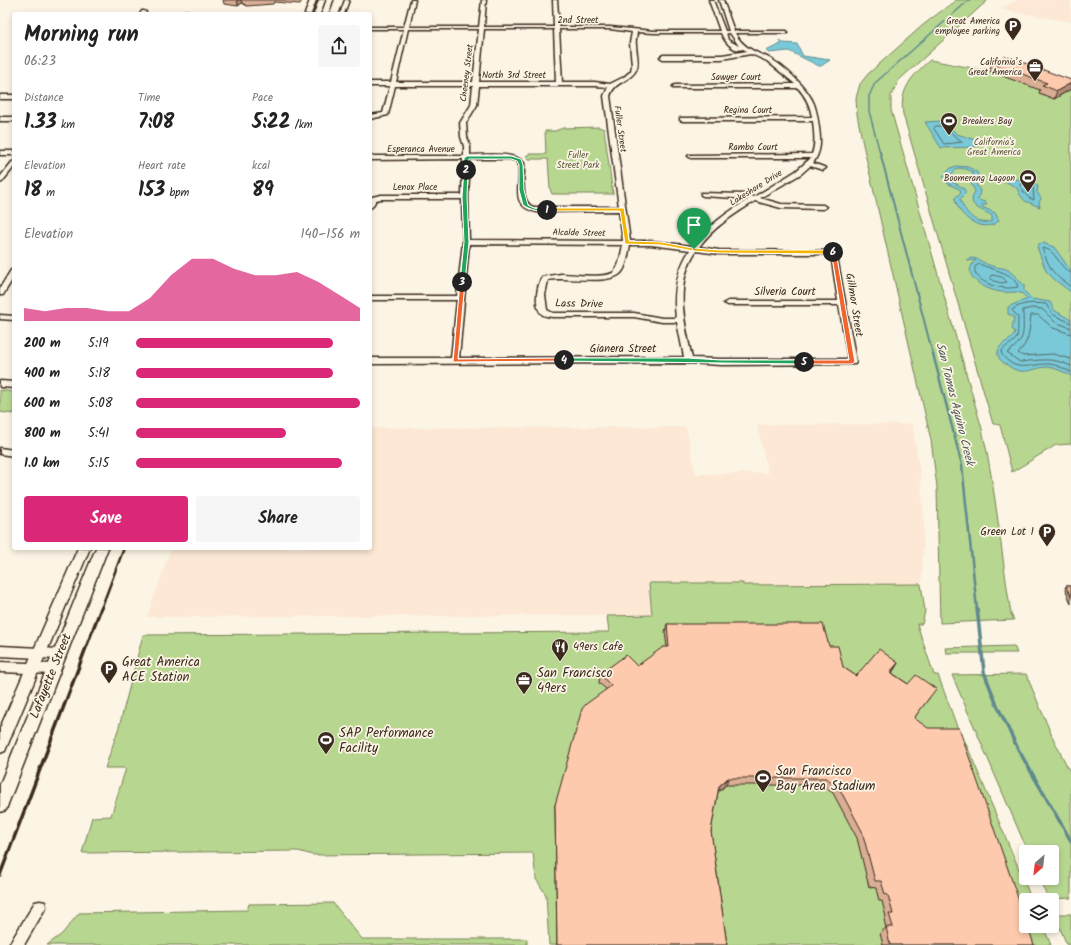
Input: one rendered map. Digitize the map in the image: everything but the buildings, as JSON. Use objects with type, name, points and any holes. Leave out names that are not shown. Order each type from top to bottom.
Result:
[{"type":"main road","points":[[309,12],[312,0]]},
{"type":"main road","points":[[318,12],[322,0]]},
{"type":"main road","name":"Lafayette Street","points":[[0,746],[83,550]]},
{"type":"main road","name":"Lafayette Street","points":[[0,804],[101,550]]},
{"type":"street","points":[[343,12],[347,0]]},
{"type":"street","points":[[372,118],[386,114],[413,0]]},
{"type":"street","name":"Cheeney Street","points":[[455,361],[466,242],[465,197],[467,146],[464,137],[463,123],[474,104],[484,0]]},
{"type":"street","points":[[555,0],[559,84]]},
{"type":"street","points":[[711,0],[726,41],[732,45],[752,52]]},
{"type":"street","points":[[721,0],[736,40],[752,52],[775,65],[798,86],[810,101],[818,141],[815,156]]},
{"type":"street","name":"2nd Street","points":[[372,28],[610,28],[635,31],[785,32]]},
{"type":"street","points":[[610,86],[631,74],[634,70],[633,43],[635,31]]},
{"type":"street","points":[[663,57],[730,57],[752,52]]},
{"type":"street","name":"North 3rd Street","points":[[372,84],[595,84],[610,86]]},
{"type":"street","name":"Fuller Street","points":[[610,86],[607,96],[627,243]]},
{"type":"street","name":"Sawyer Court","points":[[675,87],[798,86]]},
{"type":"street","points":[[0,97],[12,97]]},
{"type":"street","points":[[0,119],[12,119]]},
{"type":"street","name":"Regina Court","points":[[682,119],[814,119]]},
{"type":"street","points":[[0,153],[12,153]]},
{"type":"street","name":"Rambo Court","points":[[691,156],[815,156]]},
{"type":"street","name":"Lakeshore Drive","points":[[688,360],[678,302],[680,283],[685,266],[694,249],[705,235],[717,224],[798,173],[809,164],[815,156]]},
{"type":"street","name":"Esperanca Avenue","points":[[372,158],[511,158],[519,160],[521,165],[521,190],[524,203],[528,208],[537,210],[622,209]]},
{"type":"street","points":[[809,164],[823,168]]},
{"type":"street","points":[[0,181],[12,166]]},
{"type":"street","points":[[703,194],[729,194],[781,206],[823,207]]},
{"type":"street","name":"Lenox Place","points":[[372,200],[374,198],[381,197],[465,197]]},
{"type":"street","name":"Alcalde Street","points":[[466,242],[627,243],[661,244],[719,252],[834,252]]},
{"type":"street","name":"Lass Drive","points":[[627,243],[618,271],[614,275],[605,277],[557,277],[545,280],[542,284],[544,310],[553,315],[634,315],[662,320],[681,320]]},
{"type":"street","name":"Gillmor Street","points":[[834,252],[852,362]]},
{"type":"street","points":[[0,293],[12,275]]},
{"type":"street","points":[[372,298],[460,298]]},
{"type":"street","name":"Silveria Court","points":[[728,303],[842,303]]},
{"type":"street","points":[[0,317],[12,318]]},
{"type":"street","name":"Gianera Street","points":[[372,361],[688,360],[721,362],[852,362]]},
{"type":"street","points":[[0,384],[12,385]]},
{"type":"street","points":[[0,451],[12,453]]},
{"type":"street","points":[[0,651],[59,654]]},
{"type":"street","points":[[0,667],[53,669]]},
{"type":"street","points":[[16,945],[40,907]]},
{"type":"shaded area","points":[[1018,0],[1071,0],[1071,22],[999,9]]},
{"type":"shaded area","points":[[912,424],[920,471],[924,517],[921,584],[743,585],[743,583],[649,583],[652,615],[147,617],[170,550],[372,550],[372,428],[686,427],[696,474],[768,473],[757,425]]},
{"type":"green space","points":[[956,0],[988,0],[899,80],[891,96],[891,110],[982,429],[995,498],[1011,614],[1014,620],[940,623],[937,487],[931,440],[862,140],[857,114],[856,98],[860,84],[868,74],[923,25]]},
{"type":"green space","name":"California's Great America","points":[[930,60],[983,70],[985,68],[1071,81],[1071,444],[1056,445],[1012,472],[1000,425],[993,424],[903,114],[902,105],[905,90],[918,71]]},
{"type":"green space","name":"Fuller Street Park","points":[[599,127],[604,129],[613,194],[552,194],[550,189],[548,159],[529,159],[526,156],[529,154],[546,154],[545,131],[555,131],[563,128]]},
{"type":"green space","points":[[0,390],[12,392],[12,414],[0,412]]},
{"type":"green space","points":[[649,583],[743,583],[743,585],[921,584],[925,611],[922,624],[917,624],[934,675],[938,675],[959,732],[961,732],[1019,869],[1019,885],[1026,885],[1029,893],[1019,893],[1019,933],[1046,933],[1051,945],[549,945],[546,895],[536,879],[533,853],[313,855],[298,851],[82,853],[92,817],[111,816],[126,768],[105,768],[119,727],[143,635],[609,632],[607,616],[652,615]]},
{"type":"green space","points":[[1014,646],[1017,653],[946,653],[945,648]]},
{"type":"green space","points":[[1026,674],[1052,736],[1071,774],[1071,898],[1059,899],[1059,893],[1045,893],[1042,885],[1059,885],[1059,845],[1025,845],[952,675]]},
{"type":"green space","points":[[333,903],[362,939],[527,939],[527,945],[47,945],[62,934],[79,913],[247,910],[249,904]]},
{"type":"green space","points":[[1059,914],[1071,914],[1071,945],[1067,945],[1059,926]]},
{"type":"water","points":[[779,40],[783,43],[797,44],[803,56],[830,60],[819,66],[789,51],[769,53],[766,51],[781,44]]},
{"type":"water","name":"Breakers Bay","points":[[943,121],[957,134],[985,143],[974,147],[941,148],[925,122]]},
{"type":"water","points":[[956,166],[968,167],[977,172],[978,175],[974,180],[980,191],[978,200],[985,202],[987,205],[982,205],[982,207],[995,213],[999,220],[995,224],[989,226],[976,224],[964,216],[960,211],[955,198],[961,190],[947,183],[943,176],[951,168]],"holes":[[[958,168],[973,172],[973,175],[969,180],[975,191],[972,199],[973,203],[977,208],[992,216],[992,221],[981,222],[972,217],[965,209],[960,199],[965,194],[965,190],[948,178]]]},
{"type":"water","name":"Boomerang Lagoon","points":[[1024,179],[1032,181],[1038,186],[1037,192],[1041,198],[1039,203],[1040,207],[1025,201],[1017,188],[1003,180]]},
{"type":"water","points":[[1043,243],[1054,247],[1071,271],[1071,292],[1056,281],[1046,271],[1037,247],[1039,244]]},
{"type":"water","points":[[971,258],[977,259],[994,267],[1008,270],[1024,285],[1024,291],[1032,299],[1050,302],[1054,310],[1071,320],[1071,376],[1057,369],[1047,367],[1020,371],[1013,369],[1001,361],[998,356],[999,348],[1003,343],[1012,338],[1015,332],[1012,329],[1014,317],[1008,314],[1008,307],[1028,299],[1021,293],[996,291],[982,286],[972,277],[970,272],[971,266],[976,260],[966,260]]},
{"type":"waterway","name":"San Tomas Aquino Creek","points":[[880,153],[869,111],[869,96],[875,83],[969,0]]},
{"type":"waterway","name":"San Tomas Aquino Creek","points":[[880,152],[932,351]]},
{"type":"waterway","name":"San Tomas Aquino Creek","points":[[932,350],[962,465],[977,609]]},
{"type":"waterway","name":"San Tomas Aquino Creek","points":[[977,608],[984,672],[996,703],[1018,749],[1071,841]]},
{"type":"railway","points":[[330,12],[334,0]]},
{"type":"railway","points":[[101,609],[123,550]]},
{"type":"railway","points":[[0,875],[101,608]]},
{"type":"place","name":"Great America employee parking","points":[[1013,41]]},
{"type":"place","name":"California’s Great America","points":[[1035,82]]},
{"type":"place","name":"Breakers Bay","points":[[949,136]]},
{"type":"place","name":"Boomerang Lagoon","points":[[1028,193]]},
{"type":"place","name":"Green Lot 1","points":[[1047,547]]},
{"type":"place","name":"49ers Cafe","points":[[560,662]]},
{"type":"place","name":"Great America ACE Station","points":[[109,684]]},
{"type":"place","name":"San Francisco 49ers","points":[[524,695]]},
{"type":"place","name":"SAP Performance Facility","points":[[326,755]]},
{"type":"place","name":"San Francisco Bay Area Stadium","points":[[763,793]]},
{"type":"route","points":[[467,158],[511,158],[519,160],[521,163],[521,190],[524,203],[528,208],[537,210],[622,209],[627,243],[651,243],[682,246],[694,249],[719,252],[834,252],[852,362],[712,362],[688,360],[455,361],[466,242],[465,197],[467,158]]}]
